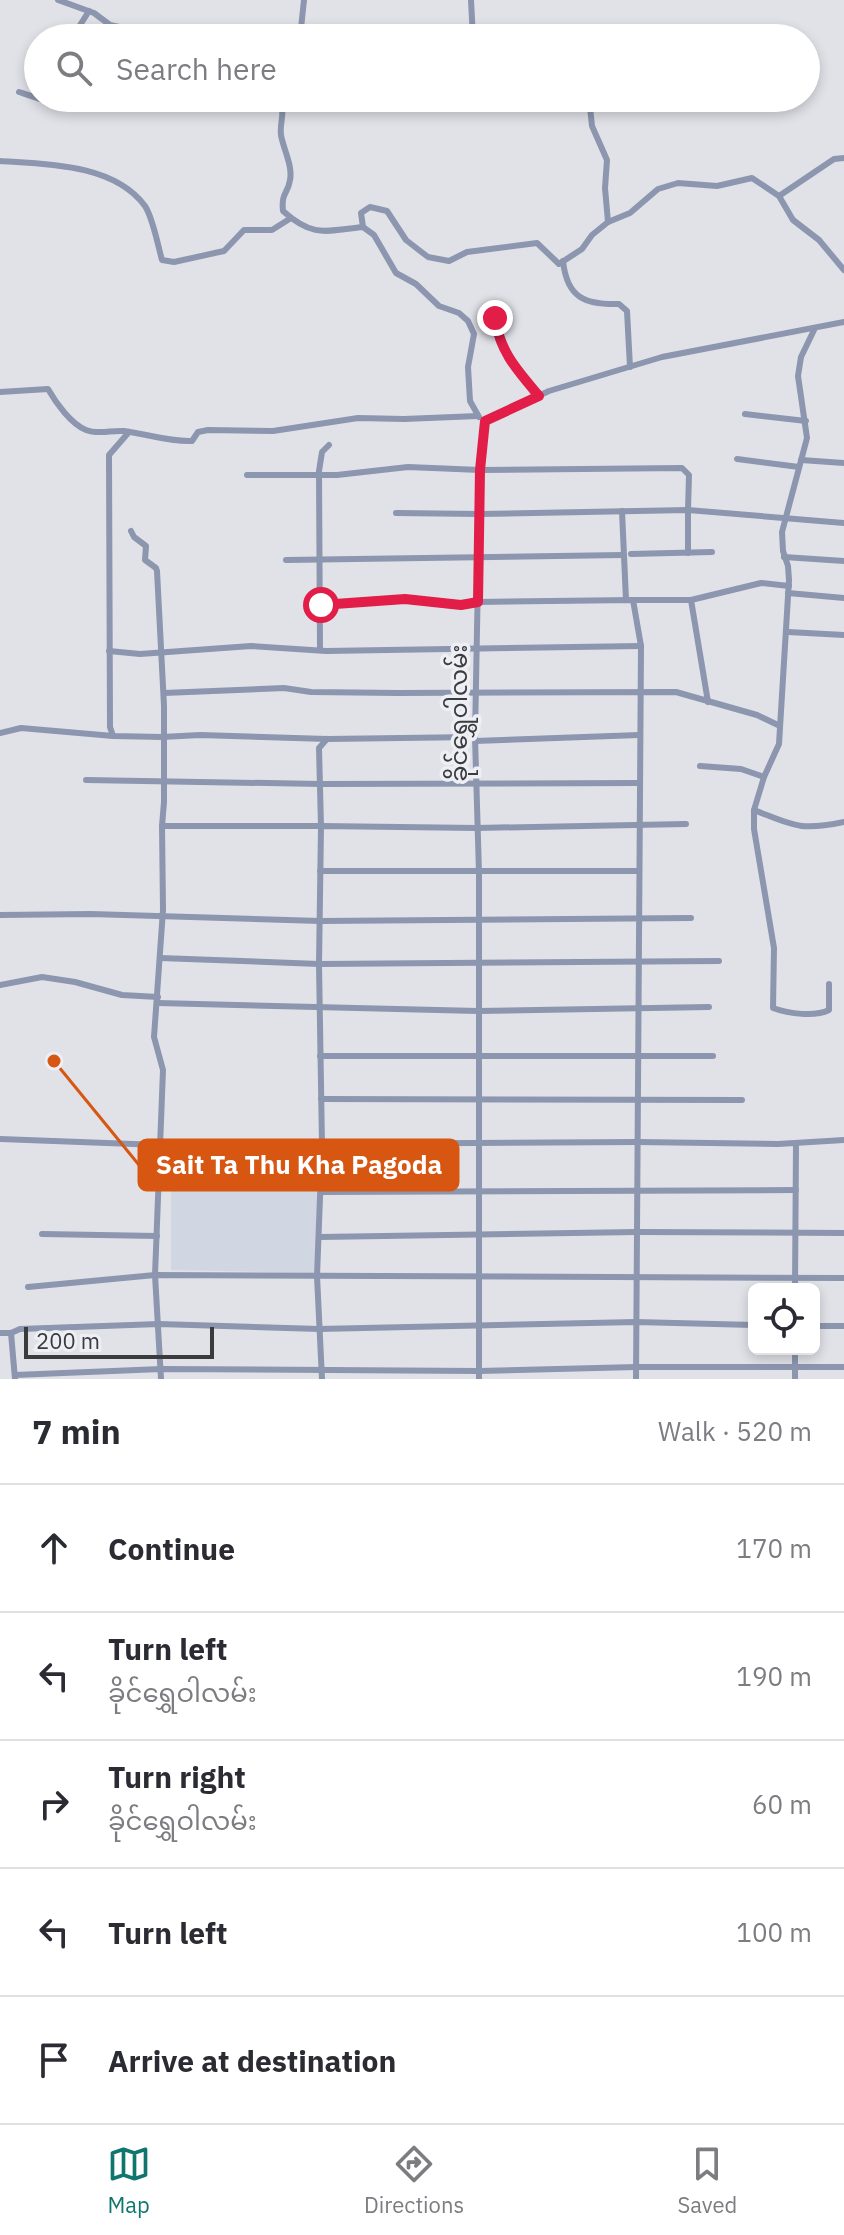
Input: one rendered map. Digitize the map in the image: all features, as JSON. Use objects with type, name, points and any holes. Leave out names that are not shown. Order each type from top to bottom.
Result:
[{"type":"street","points":[[58,0],[89,11],[108,24]]},
{"type":"street","points":[[301,24],[304,0]]},
{"type":"street","points":[[471,0],[472,24]]},
{"type":"street","points":[[81,24],[89,11]]},
{"type":"street","points":[[19,92],[24,94]]},
{"type":"street","points":[[283,112],[281,137],[291,180],[282,199],[283,211],[315,232],[363,222]]},
{"type":"street","points":[[590,112],[592,126],[607,160],[605,188],[608,222]]},
{"type":"street","points":[[779,196],[834,159],[844,158]]},
{"type":"street","points":[[0,161],[60,165],[113,178],[146,207],[162,260],[174,262],[224,251],[244,230],[272,230],[291,218]]},
{"type":"street","points":[[363,222],[370,207],[387,211],[406,240],[428,257],[449,261],[467,252],[537,243],[559,264],[582,249],[592,235],[608,222],[630,213],[658,189],[678,183],[717,186],[752,178],[779,196],[793,220],[819,240],[844,270]]},
{"type":"street","points":[[363,222],[396,273],[416,284],[439,306],[459,313],[468,321],[474,334],[468,380],[470,401],[478,416],[485,421],[539,396],[662,357],[841,323],[844,333]]},
{"type":"street","points":[[563,261],[565,279],[579,298],[595,305],[619,304],[627,311],[630,367]]},
{"type":"street","points":[[490,306],[498,341],[539,396]]},
{"type":"street","points":[[815,328],[801,357],[798,376],[807,438],[782,532],[788,566],[788,632],[781,688],[779,744],[754,810],[754,829],[774,948],[771,1004],[781,1011],[825,1013],[829,1010],[829,984]]},
{"type":"street","points":[[0,392],[48,389],[56,403],[84,430],[129,432],[175,442],[192,441],[198,432],[208,430],[273,431],[358,418],[478,416]]},
{"type":"street","points":[[745,414],[806,421]]},
{"type":"street","name":"ခိုင်ရွှေဝါလမ်း","points":[[479,1375],[479,873],[475,739],[480,470],[485,421]]},
{"type":"street","points":[[113,736],[110,727],[109,455],[129,432]]},
{"type":"street","points":[[320,650],[319,474],[322,452],[329,445]]},
{"type":"street","points":[[737,459],[844,463]]},
{"type":"street","points":[[247,475],[337,475],[408,467],[480,470],[682,468],[689,475],[688,553]]},
{"type":"street","points":[[396,513],[688,510],[844,523]]},
{"type":"street","points":[[622,511],[629,600],[641,646],[636,1379]]},
{"type":"street","points":[[131,531],[145,545],[145,560],[157,571],[164,693],[163,916],[154,1037],[163,1070],[155,1275],[161,1379]]},
{"type":"street","points":[[286,560],[712,552]]},
{"type":"street","points":[[784,557],[844,561]]},
{"type":"street","points":[[321,605],[405,599],[461,605],[478,602],[691,600],[761,583],[844,598]]},
{"type":"street","points":[[691,600],[708,702]]},
{"type":"street","points":[[788,632],[844,635]]},
{"type":"street","points":[[109,651],[140,654],[251,646],[320,650],[641,646]]},
{"type":"street","points":[[164,693],[284,688],[311,692],[676,692],[757,715],[780,726]]},
{"type":"street","points":[[0,733],[21,728],[113,736],[327,739],[639,735]]},
{"type":"street","points":[[322,1379],[317,1276],[322,1145],[319,748],[327,739]]},
{"type":"street","points":[[700,766],[741,769],[764,777]]},
{"type":"street","points":[[86,780],[321,784],[639,783]]},
{"type":"street","points":[[754,810],[798,827],[813,829],[844,822]]},
{"type":"street","points":[[162,826],[477,828],[686,824]]},
{"type":"street","points":[[320,871],[638,871]]},
{"type":"street","points":[[0,915],[320,921],[691,918]]},
{"type":"street","points":[[160,958],[319,964],[719,961]]},
{"type":"street","points":[[0,985],[42,977],[158,1000],[319,1008],[478,1011],[709,1007]]},
{"type":"street","points":[[320,1056],[713,1056]]},
{"type":"street","points":[[321,1099],[742,1100]]},
{"type":"street","points":[[0,1139],[160,1145],[796,1144],[844,1140]]},
{"type":"street","points":[[795,1283],[796,1144]]},
{"type":"street","points":[[321,1192],[796,1190]]},
{"type":"street","points":[[320,1237],[637,1232],[844,1233]]},
{"type":"street","points":[[42,1234],[157,1236]]},
{"type":"street","points":[[28,1287],[155,1275],[844,1278]]},
{"type":"street","points":[[0,1333],[20,1329],[159,1324],[319,1329],[636,1322],[748,1325]]},
{"type":"street","points":[[820,1326],[844,1326]]},
{"type":"street","points":[[11,1333],[15,1377],[161,1369],[479,1375],[636,1367],[844,1367]]},
{"type":"street","points":[[795,1355],[795,1379]]},
{"type":"shaded area","points":[[171,1147],[320,1148],[315,1273],[171,1270]]},
{"type":"place","name":"Sait Ta Thu Kha Pagoda","points":[[54,1061]]},
{"type":"route","points":[[321,605],[405,599],[461,605],[478,602],[480,470],[485,421],[539,396],[498,341],[495,318]]}]
